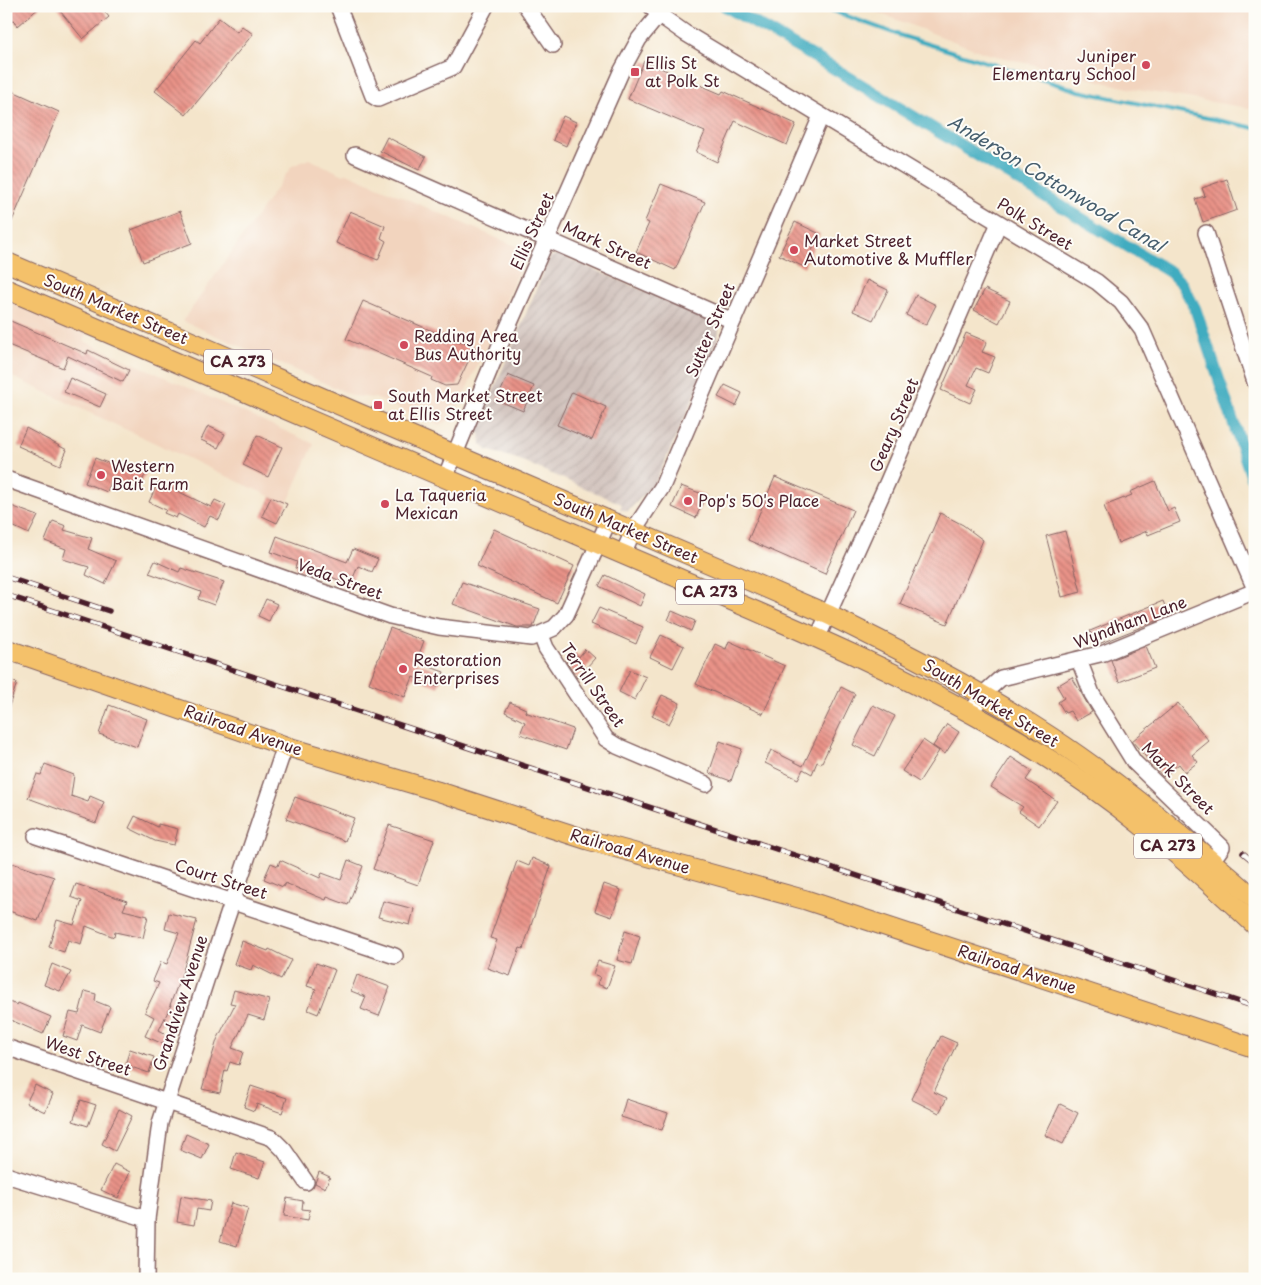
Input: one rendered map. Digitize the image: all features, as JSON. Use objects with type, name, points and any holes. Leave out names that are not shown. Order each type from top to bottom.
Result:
[{"type":"main road","name":"South Market Street","points":[[6,262],[455,454],[608,522],[829,615],[908,654],[982,695],[1051,737],[1174,827],[1255,899]]},
{"type":"main road","name":"South Market Street","points":[[6,289],[897,674],[1037,751],[1106,798],[1195,868],[1255,925]]},
{"type":"main road","points":[[248,394],[256,370]]},
{"type":"main road","name":"Railroad Avenue","points":[[6,649],[285,746],[437,791],[588,840],[806,900],[1255,1048]]},
{"type":"street","points":[[338,6],[373,96],[378,99],[453,67],[486,6]]},
{"type":"street","points":[[526,6],[553,45]]},
{"type":"street","name":"Polk Street","points":[[659,9],[685,33],[1097,282],[1121,302],[1133,315],[1149,346],[1255,590]]},
{"type":"street","name":"Ellis Street","points":[[445,478],[500,345],[631,51],[659,9]]},
{"type":"street","name":"Sutter Street","points":[[623,554],[633,531],[662,487],[821,116]]},
{"type":"street","name":"Mark Street","points":[[356,155],[733,321]]},
{"type":"street","name":"Geary Street","points":[[817,639],[999,223]]},
{"type":"street","points":[[1206,233],[1255,382]]},
{"type":"street","name":"Veda Street","points":[[6,479],[390,616],[440,627],[507,636],[531,638],[541,635]]},
{"type":"street","points":[[541,635],[554,628],[566,615],[608,522]]},
{"type":"street","name":"Wyndham Lane","points":[[971,713],[982,695],[1001,678],[1104,653],[1255,590]]},
{"type":"street","name":"Terrill Street","points":[[541,635],[546,648],[606,739],[616,746],[706,784]]},
{"type":"street","name":"Mark Street","points":[[1079,660],[1092,694],[1134,762],[1222,847],[1212,861]]},
{"type":"street","name":"Grandview Avenue","points":[[146,1279],[147,1219],[157,1139],[167,1101],[285,746]]},
{"type":"street","name":"Court Street","points":[[36,836],[233,900],[395,956]]},
{"type":"street","name":"West Street","points":[[6,1047],[272,1138],[284,1150],[306,1182]]},
{"type":"street","points":[[6,1175],[147,1219]]},
{"type":"shaded area","name":"Juniper Elementary School","points":[[860,6],[1255,6],[1255,109],[1132,89],[985,53]]},
{"type":"shaded area","points":[[309,159],[344,175],[347,173],[527,251],[488,343],[453,418],[439,425],[375,398],[354,396],[183,321],[292,166]]},
{"type":"shaded area","points":[[558,254],[712,320],[719,329],[718,339],[705,373],[655,483],[628,511],[620,509],[622,504],[517,459],[487,450],[481,444],[480,433],[476,432],[550,257]]},
{"type":"shaded area","points":[[6,297],[88,332],[84,341],[314,444],[287,504],[6,374]]},
{"type":"building","points":[[6,6],[41,6],[18,26],[6,11]]},
{"type":"building","points":[[56,6],[100,6],[109,17],[83,39]]},
{"type":"building","points":[[219,18],[237,32],[242,26],[253,34],[186,115],[155,91],[196,40],[200,43]]},
{"type":"building","points":[[644,61],[721,94],[723,91],[796,124],[787,145],[735,121],[717,162],[696,152],[705,132],[628,99]]},
{"type":"building","points":[[6,88],[59,112],[6,235]]},
{"type":"building","points":[[563,116],[576,122],[566,146],[553,140]]},
{"type":"building","points":[[387,137],[426,157],[419,170],[380,151]]},
{"type":"building","points":[[1227,179],[1237,210],[1203,222],[1195,199],[1205,196],[1202,188]]},
{"type":"building","points":[[661,184],[705,202],[675,270],[636,252],[649,223],[645,221]]},
{"type":"building","points":[[180,211],[192,243],[143,262],[131,230]]},
{"type":"building","points":[[350,211],[385,226],[381,238],[386,241],[378,260],[336,243]]},
{"type":"building","points":[[795,222],[820,234],[804,267],[779,255]]},
{"type":"building","points":[[867,280],[888,290],[873,320],[853,311]]},
{"type":"building","points":[[985,289],[1010,301],[999,323],[974,310]]},
{"type":"building","points":[[916,295],[936,305],[926,325],[906,315]]},
{"type":"building","name":"Redding Area Bus Authority","points":[[363,301],[460,343],[461,341],[475,347],[457,385],[445,386],[431,380],[432,377],[346,339]]},
{"type":"building","points":[[6,319],[87,354],[88,350],[129,370],[123,382],[68,356],[63,368],[6,344]]},
{"type":"building","points":[[966,333],[987,342],[982,352],[995,357],[988,373],[976,368],[968,385],[977,389],[970,403],[941,390]]},
{"type":"building","points":[[508,375],[534,386],[523,411],[497,400]]},
{"type":"building","points":[[70,378],[106,394],[100,407],[64,392]]},
{"type":"building","points":[[725,385],[742,393],[736,406],[718,397]]},
{"type":"building","points":[[572,392],[606,407],[592,440],[557,425]]},
{"type":"building","points":[[208,426],[225,434],[218,448],[201,440]]},
{"type":"building","points":[[26,428],[67,450],[60,465],[18,446]]},
{"type":"building","points":[[257,435],[282,447],[268,477],[243,465]]},
{"type":"building","points":[[95,458],[123,469],[126,464],[146,473],[141,483],[135,481],[131,488],[112,479],[107,492],[85,483]]},
{"type":"building","points":[[775,477],[853,510],[825,574],[748,540]]},
{"type":"building","points":[[1155,481],[1168,511],[1174,508],[1180,522],[1148,535],[1147,531],[1118,543],[1104,506],[1132,495],[1130,492]]},
{"type":"building","points":[[158,482],[211,507],[215,500],[226,505],[219,520],[210,516],[204,527],[178,514],[176,518],[164,513],[166,510],[149,502]]},
{"type":"building","name":"Pop's 50's Place","points":[[681,486],[705,495],[696,518],[672,507]]},
{"type":"building","points":[[271,497],[287,504],[277,523],[262,516]]},
{"type":"building","points":[[6,504],[38,516],[29,534],[6,523]]},
{"type":"building","points":[[940,513],[963,525],[983,540],[947,624],[900,604]]},
{"type":"building","points":[[53,521],[66,526],[64,530],[92,538],[88,549],[116,561],[105,584],[86,575],[89,567],[63,559],[66,549],[45,541]]},
{"type":"building","points":[[494,529],[574,566],[557,603],[477,566]]},
{"type":"building","points":[[1065,531],[1081,592],[1062,597],[1046,536]]},
{"type":"building","points":[[277,536],[347,562],[353,549],[378,559],[372,572],[358,566],[350,585],[329,576],[327,580],[295,568],[297,562],[271,552]]},
{"type":"building","points":[[155,561],[179,572],[181,568],[224,582],[214,605],[198,599],[201,592],[149,573]]},
{"type":"building","points":[[605,575],[645,594],[640,606],[599,586]]},
{"type":"building","points":[[462,582],[540,609],[533,627],[517,627],[453,604]]},
{"type":"building","points":[[266,599],[277,604],[269,621],[258,616]]},
{"type":"building","points":[[1163,601],[1169,616],[1096,645],[1090,631]]},
{"type":"building","points":[[599,608],[643,627],[636,644],[591,624]]},
{"type":"building","points":[[672,611],[695,621],[691,631],[668,620]]},
{"type":"building","points":[[390,628],[424,641],[416,662],[444,672],[438,687],[413,677],[405,697],[369,683]]},
{"type":"building","points":[[661,635],[684,646],[673,668],[650,657]]},
{"type":"building","points":[[729,641],[785,666],[763,714],[696,684],[715,644],[726,649]]},
{"type":"building","points":[[1146,646],[1155,668],[1119,682],[1111,660]]},
{"type":"building","points":[[585,649],[595,658],[577,678],[566,662],[574,653],[579,657]]},
{"type":"building","points":[[630,670],[646,677],[635,700],[619,692]]},
{"type":"building","points":[[1072,677],[1092,712],[1076,721],[1070,711],[1065,713],[1058,702],[1064,698],[1057,686]]},
{"type":"building","points":[[6,679],[17,683],[8,709],[6,709]]},
{"type":"building","points":[[841,687],[855,694],[821,764],[817,762],[812,774],[803,769],[798,779],[765,763],[771,750],[803,766]]},
{"type":"building","points":[[662,695],[680,703],[669,724],[652,716]]},
{"type":"building","points":[[510,702],[526,709],[525,712],[573,729],[566,750],[520,734],[525,722],[505,712]]},
{"type":"building","points":[[1178,703],[1209,741],[1192,755],[1198,762],[1185,772],[1179,764],[1163,777],[1132,741]]},
{"type":"building","points":[[109,705],[147,719],[137,747],[99,734]]},
{"type":"building","points":[[873,705],[895,716],[875,756],[853,745]]},
{"type":"building","points":[[947,724],[959,732],[945,754],[933,746]]},
{"type":"building","points":[[923,740],[939,751],[919,782],[902,771]]},
{"type":"building","points":[[720,741],[742,749],[731,781],[709,773]]},
{"type":"building","points":[[1011,757],[1032,771],[1026,780],[1057,801],[1039,826],[1019,812],[1023,807],[991,787]]},
{"type":"building","points":[[45,764],[74,775],[71,796],[88,802],[90,796],[104,802],[96,823],[28,798],[37,774],[41,775]]},
{"type":"building","points":[[295,797],[354,818],[345,841],[286,819]]},
{"type":"building","points":[[135,816],[158,827],[158,824],[178,829],[174,845],[155,841],[129,828]]},
{"type":"building","points":[[389,825],[434,840],[418,885],[373,869]]},
{"type":"building","points":[[532,858],[551,866],[523,949],[520,948],[510,976],[487,968],[497,940],[490,938],[517,861],[529,866]]},
{"type":"building","points":[[280,860],[320,878],[322,873],[341,880],[348,860],[363,866],[348,905],[327,897],[326,900],[285,883],[283,887],[264,879],[271,863],[278,866]]},
{"type":"building","points":[[12,863],[54,877],[38,921],[6,910],[6,881]]},
{"type":"building","points":[[76,884],[127,901],[123,910],[148,916],[143,938],[115,932],[114,937],[86,926],[81,944],[68,940],[64,952],[49,947],[57,920],[74,925],[82,901],[71,897]]},
{"type":"building","points":[[604,884],[621,890],[612,917],[595,911]]},
{"type":"building","points":[[383,901],[414,909],[410,925],[378,917]]},
{"type":"building","points":[[169,913],[197,920],[183,971],[171,1005],[159,1030],[168,1035],[163,1044],[145,1036],[154,1017],[145,1012],[159,983],[153,981],[161,962],[167,964],[179,933],[165,929]]},
{"type":"building","points":[[625,931],[640,936],[632,964],[617,960]]},
{"type":"building","points":[[242,941],[268,951],[269,949],[291,960],[281,979],[253,965],[251,970],[234,964]]},
{"type":"building","points":[[598,961],[615,966],[607,988],[597,984],[600,977],[593,974]]},
{"type":"building","points":[[316,963],[335,970],[318,1014],[308,1010],[316,989],[307,986]]},
{"type":"building","points":[[52,964],[71,972],[60,991],[44,985]]},
{"type":"building","points":[[357,975],[390,987],[379,1016],[361,1009],[366,997],[351,991]]},
{"type":"building","points":[[234,990],[270,1000],[264,1020],[248,1015],[232,1048],[243,1052],[239,1065],[230,1062],[227,1071],[225,1070],[220,1093],[202,1089],[217,1040],[235,1004],[230,1003]]},
{"type":"building","points":[[85,991],[96,994],[95,1001],[110,1007],[100,1032],[82,1025],[77,1041],[63,1036],[70,1012],[79,1014]]},
{"type":"building","points":[[6,1001],[17,1005],[18,1003],[51,1017],[43,1034],[6,1018]]},
{"type":"building","points":[[941,1036],[957,1043],[934,1092],[947,1098],[939,1113],[911,1099]]},
{"type":"building","points":[[130,1049],[154,1057],[149,1073],[125,1065]]},
{"type":"building","points":[[35,1085],[53,1094],[45,1112],[26,1103]]},
{"type":"building","points":[[251,1086],[287,1098],[282,1113],[257,1104],[254,1111],[244,1107]]},
{"type":"building","points":[[626,1099],[668,1113],[662,1130],[621,1117]]},
{"type":"building","points":[[81,1100],[96,1105],[88,1126],[73,1121]]},
{"type":"building","points":[[1060,1104],[1078,1113],[1063,1144],[1045,1135]]},
{"type":"building","points":[[119,1109],[132,1116],[115,1151],[102,1144]]},
{"type":"building","points":[[186,1134],[209,1144],[202,1159],[180,1150]]},
{"type":"building","points":[[236,1152],[265,1162],[259,1178],[231,1169]]},
{"type":"building","points":[[114,1164],[130,1172],[118,1198],[101,1190]]},
{"type":"building","points":[[319,1172],[330,1177],[325,1188],[315,1183]]},
{"type":"building","points":[[181,1196],[211,1201],[209,1211],[197,1209],[194,1225],[177,1222]]},
{"type":"building","points":[[287,1198],[303,1201],[302,1209],[310,1210],[308,1220],[284,1216]]},
{"type":"building","points":[[231,1203],[248,1208],[237,1246],[220,1241]]},
{"type":"waterway","points":[[699,8],[703,6]]},
{"type":"waterway","name":"Anderson Cottonwood Canal","points":[[725,6],[830,66],[1170,272],[1182,284],[1195,308],[1255,487]]},
{"type":"waterway","points":[[819,6],[899,35],[1079,91],[1255,128]]},
{"type":"railway","points":[[6,577],[109,611]]},
{"type":"railway","points":[[6,595],[1255,1007]]},
{"type":"railway","points":[[1243,853],[1255,863]]},
{"type":"place","name":"Juniper Elementary School","points":[[1146,65]]},
{"type":"place","name":"Ellis St at Polk St","points":[[635,72]]},
{"type":"place","name":"Market Street Automotive & Muffler","points":[[794,250]]},
{"type":"place","name":"Redding Area Bus Authority","points":[[404,345]]},
{"type":"place","name":"South Market Street at Ellis Street","points":[[378,405]]},
{"type":"place","name":"Western Bait Farm","points":[[101,475]]},
{"type":"place","name":"Pop's 50's Place","points":[[688,501]]},
{"type":"place","name":"La Taqueria Mexican","points":[[385,504]]},
{"type":"place","name":"Restoration Enterprises","points":[[403,669]]}]
